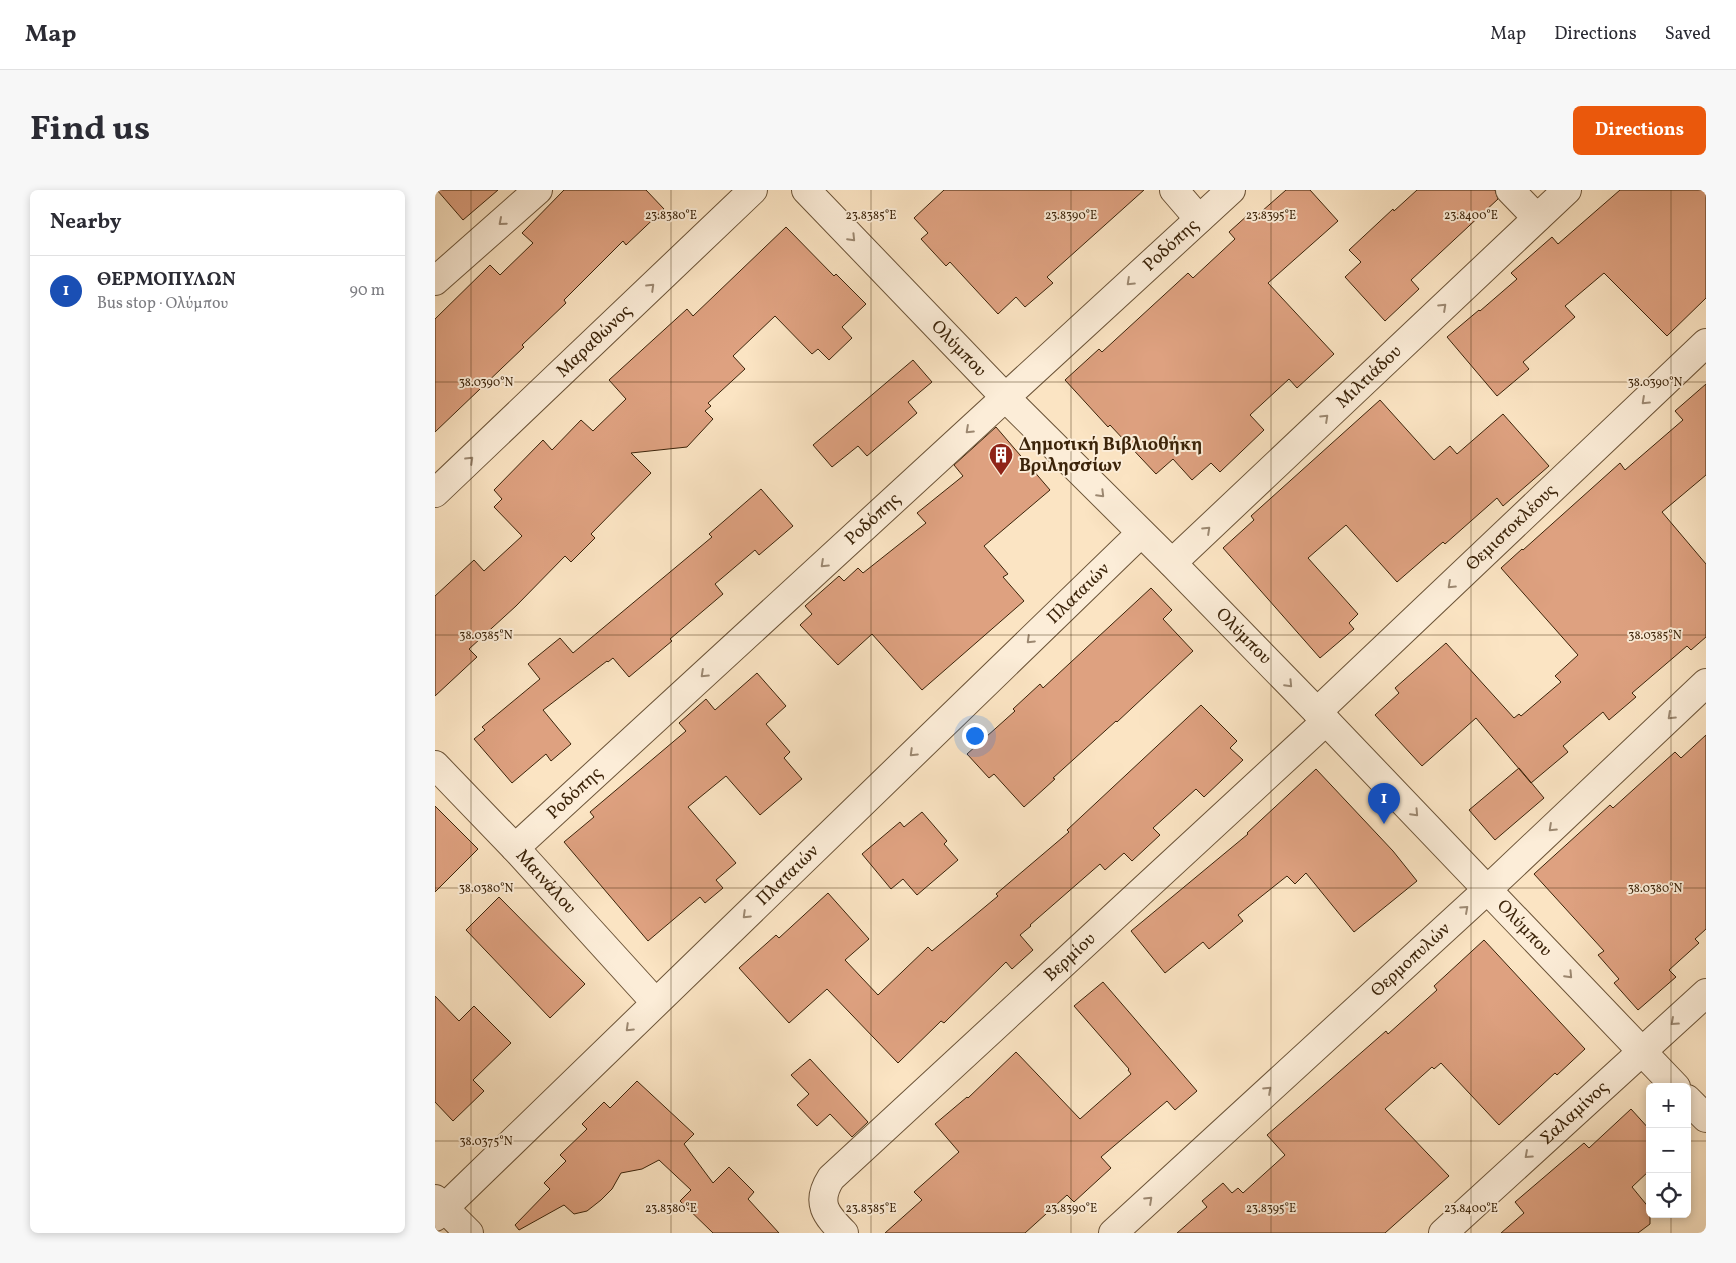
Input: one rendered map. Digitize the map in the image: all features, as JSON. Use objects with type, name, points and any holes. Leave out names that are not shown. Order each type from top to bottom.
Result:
[{"type":"street","points":[[435,281],[538,190]]},
{"type":"street","name":"Μαραθώνος","points":[[435,493],[753,190]]},
{"type":"street","name":"Ολύμπου","points":[[806,190],[1005,398],[1172,563],[1321,716],[1672,1083]]},
{"type":"street","points":[[1174,190],[1199,219]]},
{"type":"street","name":"Ροδόπης","points":[[515,848],[1231,190]]},
{"type":"street","points":[[1510,190],[1537,218]]},
{"type":"street","name":"Μιλτιάδου","points":[[1172,563],[1567,190]]},
{"type":"street","name":"Θεμιστοκλέους","points":[[1321,716],[1706,343]]},
{"type":"street","name":"Πλαταιών","points":[[438,1208],[655,1002],[1141,533]]},
{"type":"street","name":"Θερμοπυλών","points":[[1113,1233],[1487,890],[1706,683]]},
{"type":"street","name":"Βερμίου","points":[[843,1233],[829,1217],[825,1209],[823,1199],[825,1187],[831,1178],[1321,716]]},
{"type":"street","name":"Μαινάλου","points":[[435,765],[515,848],[655,1002]]},
{"type":"street","name":"Σαλαμίνος","points":[[1443,1233],[1706,993]]},
{"type":"street","points":[[1691,1103],[1706,1118]]},
{"type":"street","points":[[438,1208],[469,1233]]},
{"type":"building","points":[[437,190],[498,190],[463,220]]},
{"type":"building","points":[[564,190],[646,190],[664,209],[626,245],[623,241],[564,300],[566,303],[522,345],[524,347],[435,432],[435,319],[490,265],[500,275],[533,243],[522,233]]},
{"type":"building","points":[[944,190],[1144,190],[1047,277],[1053,283],[1025,307],[1016,297],[998,314],[950,262],[946,266],[921,239],[928,233],[914,218]]},
{"type":"building","points":[[1286,190],[1310,190],[1338,221],[1268,283],[1334,354],[1297,388],[1289,379],[1250,415],[1264,430],[1220,472],[1211,463],[1192,480],[1173,459],[1156,474],[1110,425],[1108,427],[1065,380],[1099,349],[1102,352],[1188,273],[1193,278],[1235,239],[1229,232],[1249,214],[1253,219]]},
{"type":"building","points":[[1417,190],[1495,190],[1498,199],[1411,280],[1419,289],[1385,321],[1345,277],[1361,262],[1349,250],[1393,209],[1394,211]]},
{"type":"building","points":[[1620,190],[1706,190],[1706,298],[1667,336],[1604,273],[1565,306],[1575,317],[1523,362],[1529,369],[1497,396],[1447,337],[1517,279],[1511,273],[1552,237],[1558,244]]},
{"type":"building","points":[[786,227],[834,276],[836,274],[866,304],[842,327],[852,338],[829,360],[818,349],[812,354],[775,316],[733,356],[745,369],[708,403],[711,406],[705,411],[713,419],[687,447],[631,453],[651,473],[591,534],[595,538],[571,562],[565,556],[516,606],[469,649],[477,657],[435,696],[435,596],[474,560],[484,571],[522,536],[494,507],[502,499],[494,490],[543,440],[552,450],[581,420],[593,431],[626,399],[609,380],[687,309],[693,316]]},
{"type":"building","points":[[913,360],[932,382],[908,402],[917,413],[867,456],[858,446],[832,467],[813,445]]},
{"type":"building","points":[[1706,384],[1706,475],[1662,512],[1706,564],[1706,637],[1691,650],[1687,646],[1632,693],[1636,697],[1609,720],[1603,712],[1563,746],[1568,752],[1531,783],[1476,718],[1422,766],[1375,715],[1399,693],[1395,688],[1446,643],[1514,718],[1519,714],[1521,716],[1561,682],[1555,676],[1578,655],[1501,568],[1620,463],[1625,470],[1683,420],[1675,411]]},
{"type":"building","points":[[1380,400],[1434,460],[1450,446],[1457,454],[1503,414],[1549,466],[1503,506],[1497,498],[1445,544],[1443,542],[1397,582],[1346,525],[1308,558],[1358,614],[1349,623],[1354,629],[1320,658],[1223,548],[1254,520],[1251,516]]},
{"type":"building","points":[[996,427],[1050,490],[984,546],[1008,574],[1003,577],[1024,601],[922,690],[872,634],[838,665],[800,625],[812,614],[805,606],[839,576],[844,581],[858,568],[863,573],[926,523],[917,513],[963,476],[954,465]]},
{"type":"building","points":[[761,489],[793,526],[759,555],[755,550],[715,584],[723,594],[629,677],[613,658],[543,710],[571,744],[551,761],[546,754],[512,783],[474,739],[485,730],[482,727],[540,679],[528,664],[560,638],[573,653],[712,537],[709,534]]},
{"type":"building","points":[[1151,588],[1172,610],[1163,619],[1193,651],[1117,722],[1053,778],[1055,779],[1024,807],[994,774],[989,778],[967,754],[1015,711],[1013,709],[1040,684],[1043,688]]},
{"type":"building","points":[[757,673],[786,706],[766,724],[790,752],[784,758],[802,779],[760,815],[726,776],[688,807],[736,863],[716,880],[723,888],[705,903],[700,897],[648,941],[564,842],[594,817],[590,812],[686,731],[679,723],[706,699],[715,710]]},
{"type":"building","points":[[1201,705],[1237,741],[1230,748],[1243,760],[1204,797],[1196,789],[1153,828],[1160,835],[1132,861],[1124,853],[1105,870],[1100,864],[1030,925],[1020,935],[1033,950],[1012,969],[1006,962],[944,1023],[941,1021],[898,1063],[827,989],[789,1023],[739,968],[776,935],[779,938],[828,893],[869,939],[845,960],[878,995],[928,947],[932,951],[998,896],[996,894],[1069,832],[1067,830]]},
{"type":"building","points":[[1706,735],[1706,929],[1695,939],[1699,943],[1669,970],[1676,977],[1638,1010],[1614,983],[1619,979],[1598,955],[1604,951],[1534,874],[1610,805],[1613,808],[1675,752],[1681,758]]},
{"type":"building","points":[[1519,768],[1544,798],[1495,840],[1469,810]]},
{"type":"building","points":[[1316,769],[1393,851],[1417,881],[1354,932],[1306,873],[1295,884],[1287,876],[1238,915],[1243,921],[1209,949],[1203,942],[1165,973],[1131,931],[1248,834]]},
{"type":"building","points":[[435,806],[478,849],[435,892]]},
{"type":"building","points":[[922,812],[947,841],[944,844],[958,860],[917,895],[903,879],[891,889],[862,854],[900,822],[904,827]]},
{"type":"building","points":[[499,897],[585,984],[550,1018],[466,930]]},
{"type":"building","points":[[1484,940],[1585,1049],[1557,1075],[1555,1073],[1499,1125],[1441,1063],[1434,1069],[1432,1067],[1385,1109],[1449,1176],[1385,1233],[1177,1233],[1207,1207],[1202,1201],[1223,1183],[1232,1193],[1238,1188],[1243,1193],[1285,1155],[1267,1135],[1386,1031],[1388,1034],[1437,990],[1434,986]]},
{"type":"building","points":[[1103,982],[1197,1091],[1175,1110],[1167,1101],[1101,1157],[1111,1168],[1074,1202],[1067,1195],[1025,1233],[885,1233],[922,1200],[914,1192],[959,1152],[935,1124],[968,1098],[1016,1052],[1080,1119],[1131,1074],[1129,1069],[1074,1006]]},
{"type":"building","points":[[435,996],[459,1021],[474,1006],[511,1043],[473,1080],[484,1091],[453,1121],[435,1102]]},
{"type":"building","points":[[810,1059],[868,1122],[852,1137],[830,1114],[817,1126],[797,1105],[809,1094],[791,1075]]},
{"type":"building","points":[[637,1081],[694,1134],[684,1144],[713,1183],[729,1167],[754,1192],[748,1199],[779,1233],[713,1233],[680,1201],[691,1190],[659,1160],[642,1169],[621,1173],[612,1189],[587,1211],[574,1214],[564,1205],[519,1230],[515,1225],[550,1189],[544,1183],[566,1161],[560,1155],[587,1129],[582,1124],[604,1102],[610,1108]]},
{"type":"building","points":[[1631,1109],[1646,1126],[1646,1174],[1632,1187],[1646,1204],[1646,1218],[1650,1218],[1650,1224],[1638,1233],[1501,1233],[1524,1213],[1515,1202],[1584,1143],[1589,1148]]},
{"type":"place","name":"Δημοτική Βιβλιοθήκη Βριλησσίων","points":[[1001,476]]},
{"type":"place","name":"ΘΕΡΜΟΠΥΛΩΝ","points":[[1384,824]]}]
